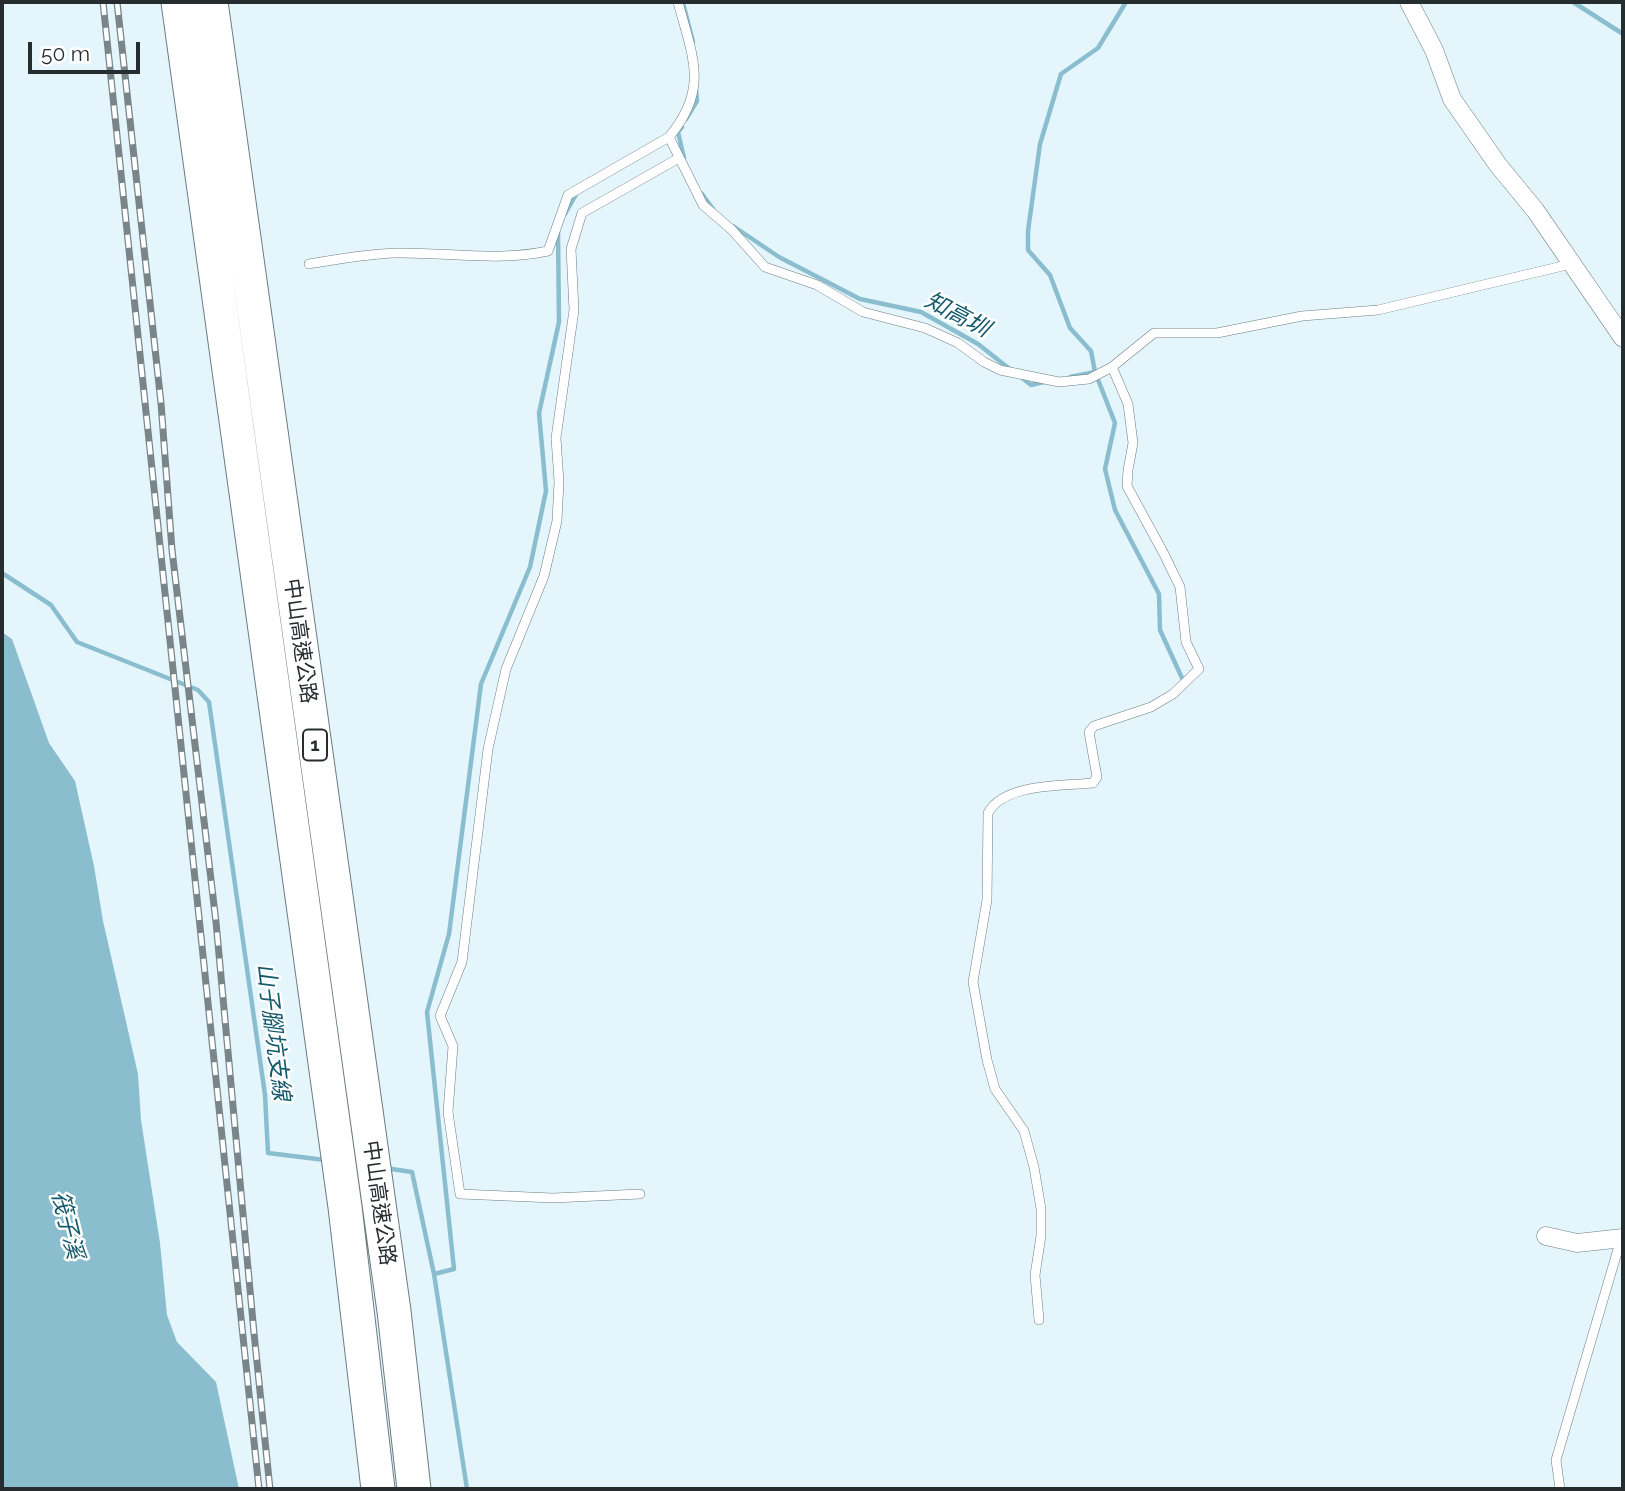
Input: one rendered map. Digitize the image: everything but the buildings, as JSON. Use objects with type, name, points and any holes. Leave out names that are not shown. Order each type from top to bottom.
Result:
[{"type":"highway","name":"中山高速公路","points":[[178,2],[345,1207],[378,1489]]},
{"type":"highway","name":"中山高速公路","points":[[211,2],[389,1272],[414,1489]]},
{"type":"street","points":[[1409,2],[1434,50],[1452,99],[1498,165],[1535,210],[1623,338]]},
{"type":"street","points":[[1546,1236],[1577,1243],[1623,1235]]},
{"type":"lane","points":[[309,264],[373,254],[497,257],[548,251],[568,195],[669,136],[680,124],[695,88],[695,71],[678,2]]},
{"type":"lane","points":[[669,136],[703,205],[732,230],[765,267],[817,285],[863,312],[898,320],[947,338],[1000,370],[1059,382],[1089,379],[1112,367],[1154,333],[1217,333],[1302,316],[1378,310],[1571,264]]},
{"type":"lane","points":[[640,1194],[552,1198],[460,1194],[449,1112],[453,1046],[440,1016],[462,962],[488,749],[506,669],[544,576],[557,521],[559,482],[556,438],[574,310],[571,248],[582,213],[679,158]]},
{"type":"lane","points":[[1039,1320],[1035,1275],[1041,1236],[1041,1209],[1034,1167],[1024,1131],[995,1089],[973,982],[987,900],[988,813],[993,803],[1023,790],[1093,783],[1097,777],[1089,732],[1094,726],[1151,707],[1173,694],[1199,669],[1186,642],[1180,587],[1127,486],[1133,443],[1128,404],[1112,367]]},
{"type":"lane","points":[[1560,1489],[1556,1460],[1623,1235]]},
{"type":"water","name":"筏子溪","points":[[2,632],[12,639],[49,743],[75,781],[138,1074],[141,1120],[160,1243],[167,1315],[177,1342],[216,1382],[239,1489],[2,1489]]},
{"type":"waterway","points":[[1095,372],[1091,351],[1070,328],[1050,275],[1028,250],[1028,231],[1040,144],[1061,74],[1098,48],[1126,2]]},
{"type":"waterway","points":[[1573,2],[1623,34]]},
{"type":"waterway","name":"知高圳","points":[[683,3],[693,42]]},
{"type":"waterway","name":"知高圳","points":[[686,119],[697,101],[696,89]]},
{"type":"waterway","name":"知高圳","points":[[682,127],[678,132],[684,158]]},
{"type":"waterway","points":[[565,214],[578,191]]},
{"type":"waterway","name":"知高圳","points":[[702,194],[713,209]]},
{"type":"waterway","name":"知高圳","points":[[733,226],[779,257],[860,299],[921,312],[978,344],[1011,370]]},
{"type":"waterway","points":[[434,1274],[454,1269],[427,1012],[449,934],[481,684],[530,567],[546,491],[539,413],[559,322],[558,232]]},
{"type":"waterway","name":"知高圳","points":[[1070,377],[1095,372],[1115,423],[1105,469],[1115,510],[1159,594],[1160,630],[1182,678]]},
{"type":"waterway","name":"知高圳","points":[[1021,377],[1031,385],[1044,382]]},
{"type":"waterway","name":"山子腳坑支線","points":[[2,573],[51,605],[77,642],[198,690],[209,702],[265,1095],[268,1153],[325,1160]]},
{"type":"waterway","name":"山子腳坑支線","points":[[385,1168],[412,1172],[434,1274],[467,1489]]},
{"type":"railway","points":[[103,2],[259,1489]]},
{"type":"railway","points":[[117,2],[161,403],[172,550],[216,922],[270,1489]]}]
